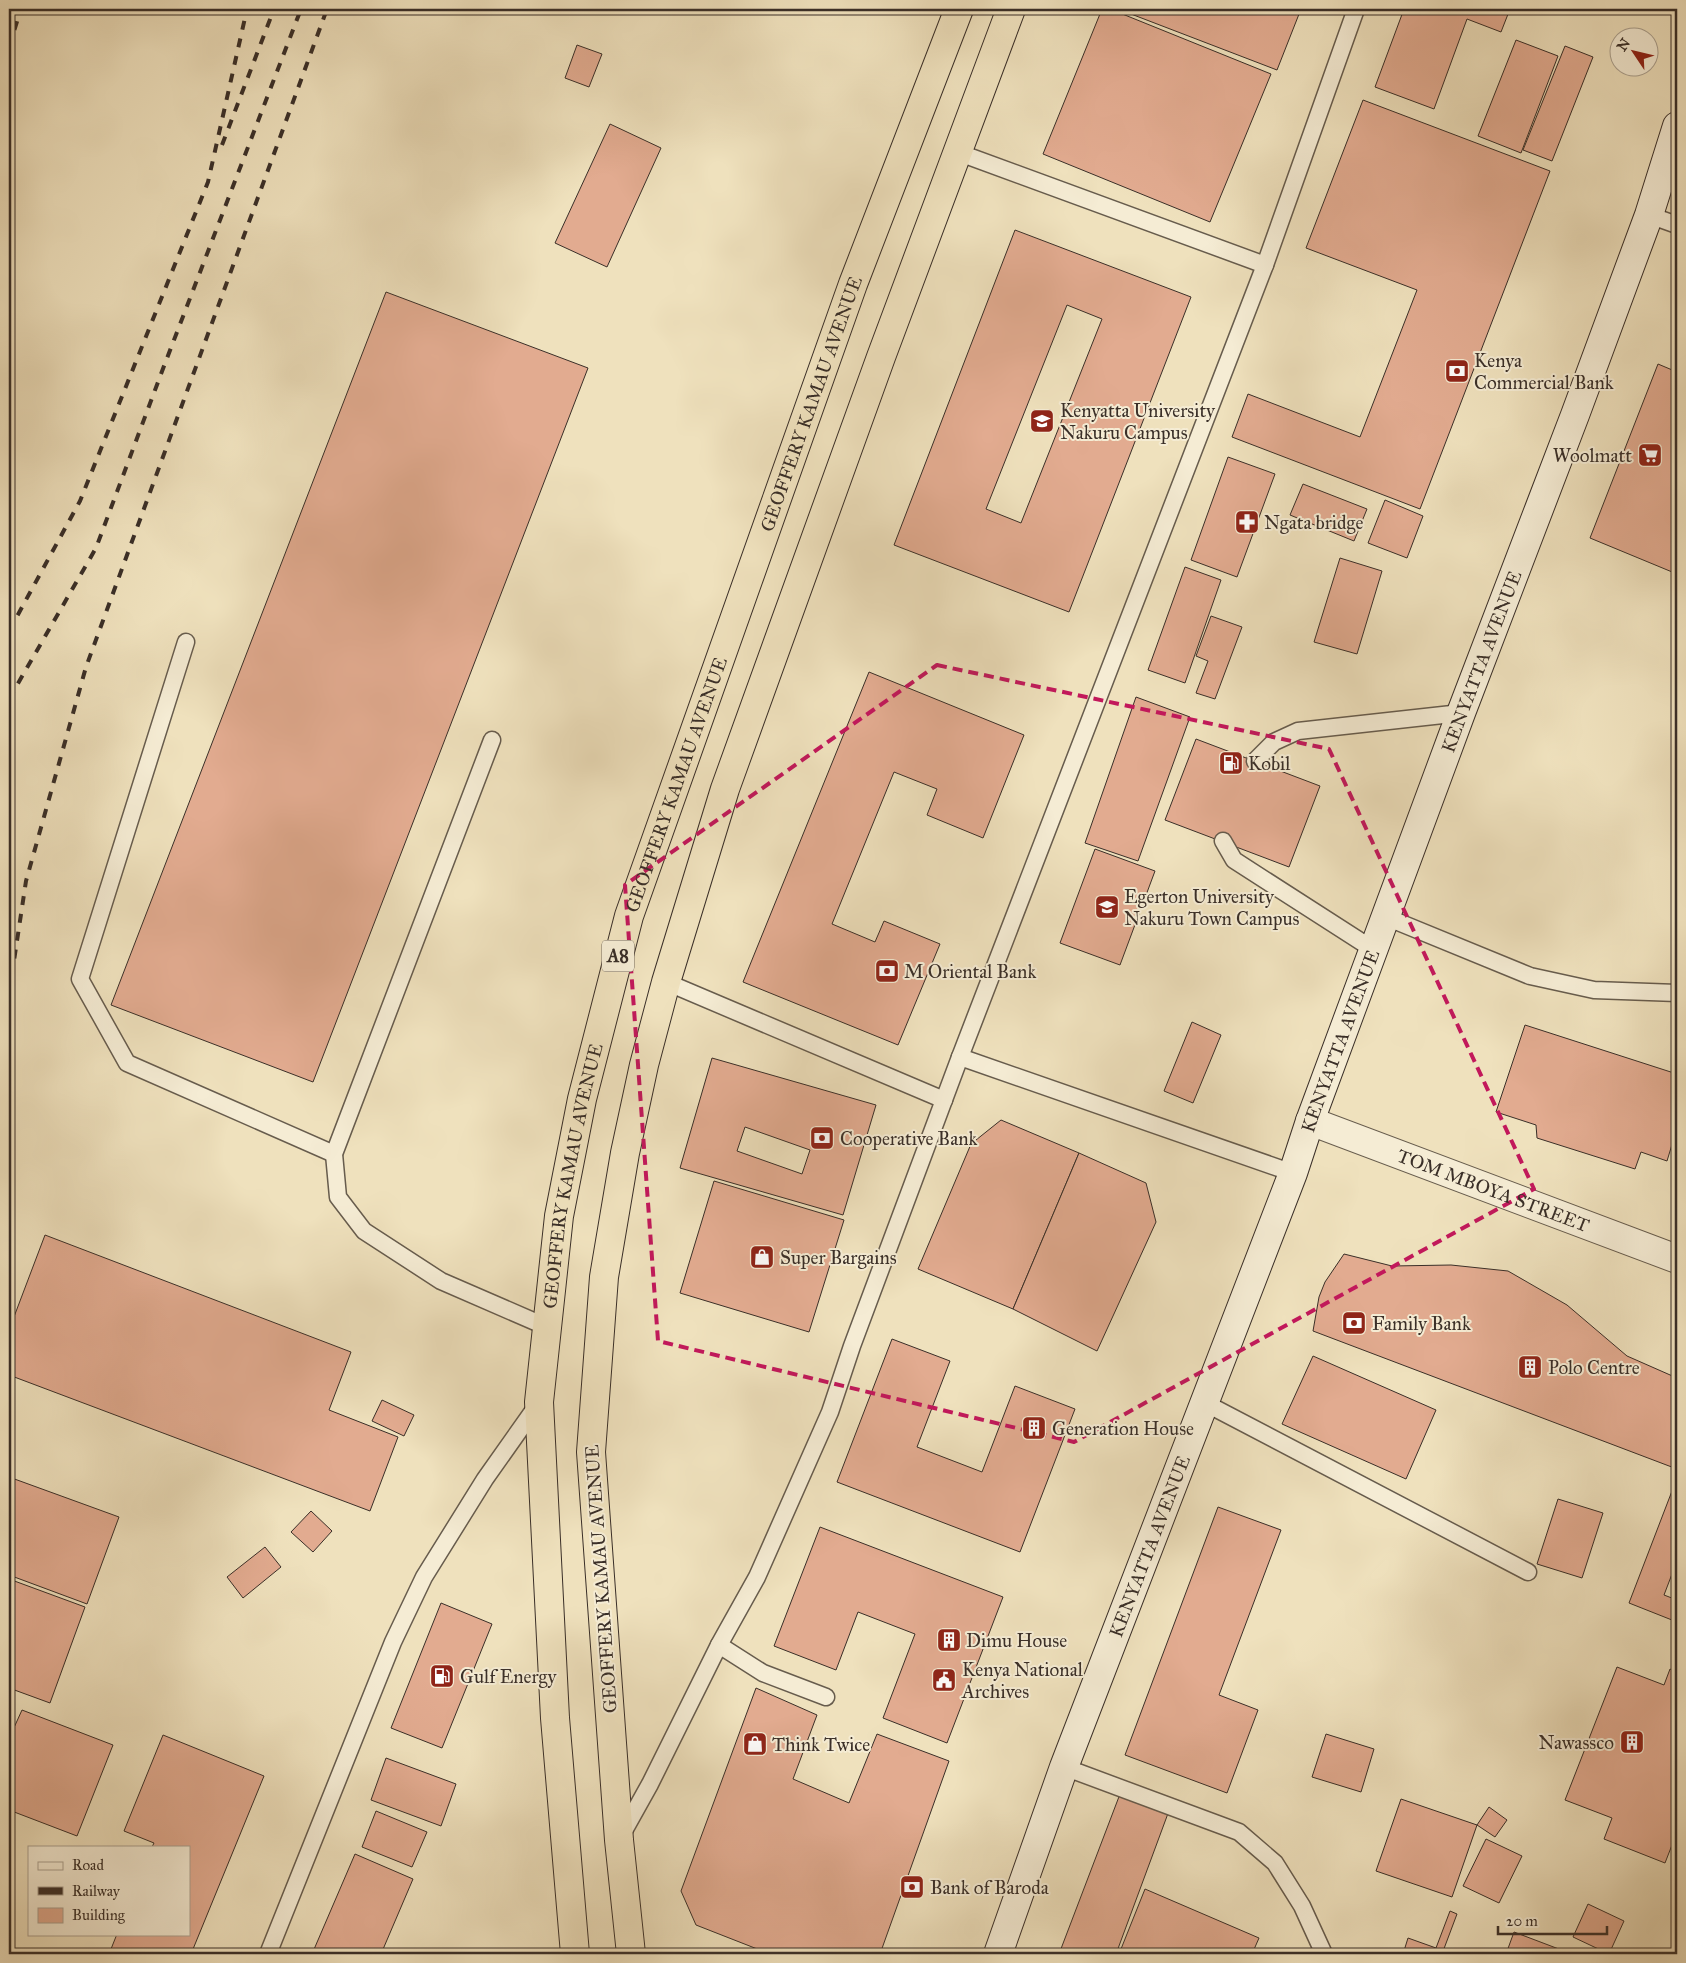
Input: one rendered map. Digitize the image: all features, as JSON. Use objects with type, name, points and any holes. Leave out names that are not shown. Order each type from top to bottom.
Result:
[{"type":"highway","name":"GEOFFERY KAMAU AVENUE","points":[[575,1954],[555,1718],[540,1402],[559,1216],[580,1108],[629,916],[853,284],[959,9]]},
{"type":"highway","name":"GEOFFERY KAMAU AVENUE","points":[[631,1954],[618,1840],[591,1452],[604,1277],[625,1153],[644,1065],[666,982],[725,789],[1011,9]]},
{"type":"street","name":"KENYATTA AVENUE","points":[[998,1954],[1064,1767],[1293,1173],[1310,1121],[1460,713],[1575,415],[1649,215],[1673,158],[1677,126]]},
{"type":"street","name":"TOM MBOYA STREET","points":[[1310,1121],[1677,1259]]},
{"type":"lane","points":[[618,1840],[650,1784],[719,1645],[757,1577],[830,1412],[852,1346],[960,1057],[1265,266],[1356,9]]},
{"type":"lane","points":[[957,152],[1265,266]]},
{"type":"lane","points":[[1649,215],[1677,225]]},
{"type":"lane","points":[[186,642],[80,979],[127,1063],[334,1154]]},
{"type":"lane","points":[[1255,761],[1274,742],[1298,731],[1460,713]]},
{"type":"lane","points":[[492,740],[334,1154],[338,1197],[364,1231],[441,1281],[547,1327]]},
{"type":"lane","points":[[1223,841],[1234,860],[1374,950]]},
{"type":"lane","points":[[1386,917],[1530,976],[1594,990],[1677,994]]},
{"type":"lane","points":[[666,982],[944,1100]]},
{"type":"lane","points":[[960,1057],[1293,1173]]},
{"type":"lane","points":[[268,1954],[393,1642],[424,1577],[470,1502],[540,1402]]},
{"type":"lane","points":[[1205,1402],[1528,1572]]},
{"type":"lane","points":[[719,1645],[763,1673],[826,1696]]},
{"type":"lane","points":[[1064,1767],[1239,1832],[1275,1863],[1302,1906],[1324,1954]]},
{"type":"highlighted area","points":[[937,665],[1329,749],[1534,1189],[1074,1442],[658,1341],[625,885]]},
{"type":"building","points":[[1102,9],[1110,9],[1271,74],[1210,222],[1043,154]]},
{"type":"building","points":[[1118,9],[1301,9],[1277,70]]},
{"type":"building","points":[[1404,9],[1510,9],[1501,32],[1467,19],[1434,109],[1375,87]]},
{"type":"building","points":[[1516,40],[1558,56],[1521,153],[1478,136]]},
{"type":"building","points":[[577,45],[602,54],[589,87],[565,78]]},
{"type":"building","points":[[1565,46],[1593,57],[1552,161],[1523,150]]},
{"type":"building","points":[[1363,100],[1550,171],[1420,509],[1232,437],[1248,394],[1360,437],[1417,290],[1306,248]]},
{"type":"building","points":[[610,124],[661,148],[607,267],[555,243]]},
{"type":"building","name":"Kenyatta University Nakuru Campus","points":[[1015,230],[1191,297],[1069,612],[894,545]],"holes":[[[1067,305],[1102,319],[1021,523],[986,509]]]},
{"type":"building","points":[[386,292],[588,368],[313,1082],[111,1005]]},
{"type":"building","name":"Woolmatt","points":[[1658,364],[1677,372],[1677,574],[1590,538]]},
{"type":"building","points":[[1228,457],[1275,474],[1237,577],[1191,560]]},
{"type":"building","points":[[1303,484],[1367,509],[1354,541],[1290,515]]},
{"type":"building","points":[[1385,500],[1423,516],[1407,558],[1368,543]]},
{"type":"building","points":[[1340,558],[1382,571],[1357,654],[1314,642]]},
{"type":"building","points":[[1185,567],[1221,580],[1185,683],[1148,670]]},
{"type":"building","points":[[1211,616],[1242,627],[1215,699],[1196,693],[1208,661],[1196,656]]},
{"type":"building","points":[[869,672],[1024,735],[983,838],[927,815],[937,789],[894,772],[832,924],[875,942],[884,921],[940,944],[898,1045],[743,982]]},
{"type":"building","points":[[1136,697],[1190,717],[1138,861],[1085,843]]},
{"type":"building","points":[[1196,739],[1320,786],[1289,867],[1165,820]]},
{"type":"building","name":"Egerton University Nakuru Town Campus","points":[[1095,849],[1155,871],[1120,965],[1060,943]]},
{"type":"building","points":[[1192,1022],[1221,1035],[1193,1103],[1164,1091]]},
{"type":"building","points":[[1525,1025],[1677,1074],[1677,1128],[1667,1161],[1641,1152],[1635,1169],[1537,1138],[1536,1125],[1496,1112]]},
{"type":"building","name":"Cooperative Bank","points":[[712,1058],[876,1105],[843,1215],[680,1168]],"holes":[[[745,1127],[810,1150],[802,1174],[737,1151]]]},
{"type":"building","points":[[1001,1120],[1079,1153],[1013,1309],[918,1269],[971,1144]]},
{"type":"building","points":[[1079,1153],[1146,1183],[1156,1222],[1097,1351],[1013,1309]]},
{"type":"building","name":"Super Bargains","points":[[714,1181],[844,1220],[809,1332],[680,1293]]},
{"type":"building","points":[[45,1235],[351,1352],[329,1410],[398,1437],[370,1511],[9,1375],[9,1330]]},
{"type":"building","name":"Polo Centre","points":[[1344,1254],[1392,1266],[1451,1265],[1508,1271],[1567,1305],[1627,1356],[1677,1378],[1677,1469],[1313,1331],[1319,1297],[1325,1282]]},
{"type":"building","name":"Generation House","points":[[892,1339],[950,1361],[917,1447],[982,1472],[1015,1386],[1075,1409],[1020,1552],[837,1482]]},
{"type":"building","points":[[1313,1356],[1436,1410],[1406,1479],[1282,1424]]},
{"type":"building","points":[[382,1400],[414,1415],[404,1436],[372,1421]]},
{"type":"building","points":[[9,1477],[119,1517],[87,1604],[9,1575]]},
{"type":"building","points":[[1677,1478],[1677,1576],[1672,1574],[1664,1595],[1677,1600],[1677,1622],[1629,1603]]},
{"type":"building","points":[[1558,1499],[1603,1513],[1582,1578],[1537,1564]]},
{"type":"building","points":[[1218,1507],[1281,1530],[1219,1695],[1258,1710],[1227,1793],[1125,1755]]},
{"type":"building","points":[[311,1511],[332,1531],[313,1552],[291,1532]]},
{"type":"building","name":"Dimu House","points":[[820,1527],[1003,1597],[947,1743],[883,1718],[915,1634],[858,1612],[836,1670],[774,1646]]},
{"type":"building","points":[[265,1547],[281,1567],[243,1598],[227,1577]]},
{"type":"building","points":[[9,1579],[85,1607],[50,1703],[9,1688]]},
{"type":"building","name":"Gulf Energy","points":[[441,1603],[492,1624],[442,1748],[391,1728]]},
{"type":"building","name":"Nawassco","points":[[1617,1667],[1664,1685],[1670,1669],[1677,1672],[1677,1847],[1672,1845],[1665,1863],[1604,1839],[1612,1818],[1565,1800]]},
{"type":"building","points":[[756,1688],[817,1715],[793,1779],[849,1803],[877,1734],[949,1761],[880,1954],[770,1954],[696,1925],[681,1891]]},
{"type":"building","points":[[22,1710],[113,1745],[77,1836],[9,1810],[9,1731],[12,1732]]},
{"type":"building","points":[[1326,1734],[1374,1749],[1361,1792],[1312,1777]]},
{"type":"building","points":[[163,1735],[264,1776],[191,1954],[109,1954],[116,1936],[190,1936],[190,1846],[152,1846],[154,1843],[124,1831]]},
{"type":"building","points":[[386,1758],[456,1784],[441,1826],[371,1800]]},
{"type":"building","points":[[1120,1794],[1170,1808],[1116,1954],[1059,1954]]},
{"type":"building","points":[[1401,1799],[1477,1825],[1452,1897],[1376,1871]]},
{"type":"building","points":[[1489,1807],[1507,1820],[1495,1837],[1477,1825]]},
{"type":"building","points":[[376,1811],[427,1832],[412,1867],[362,1847]]},
{"type":"building","points":[[1486,1839],[1522,1856],[1499,1903],[1463,1886]]},
{"type":"building","points":[[355,1854],[413,1879],[381,1954],[312,1954]]},
{"type":"building","points":[[1145,1889],[1259,1938],[1252,1954],[1119,1954]]},
{"type":"building","points":[[1588,1904],[1624,1921],[1609,1954],[1573,1937]]},
{"type":"building","points":[[1450,1911],[1457,1914],[1442,1954],[1403,1954],[1408,1938],[1436,1948]]},
{"type":"building","points":[[1514,1932],[1572,1954],[1506,1954]]},
{"type":"railway","points":[[9,47],[21,9]]},
{"type":"railway","points":[[9,631],[80,501],[208,182],[247,9]]},
{"type":"railway","points":[[222,145],[274,9]]},
{"type":"railway","points":[[9,699],[96,548],[301,9]]},
{"type":"railway","points":[[9,994],[26,881],[86,667],[327,9]]},
{"type":"place","name":"Kenya Commercial Bank","points":[[1457,371]]},
{"type":"place","name":"Kenyatta University Nakuru Campus","points":[[1042,421]]},
{"type":"place","name":"Woolmatt","points":[[1650,455]]},
{"type":"place","name":"Ngata bridge","points":[[1247,522]]},
{"type":"place","name":"Kobil","points":[[1231,763]]},
{"type":"place","name":"Egerton University Nakuru Town Campus","points":[[1107,907]]},
{"type":"place","name":"M Oriental Bank","points":[[887,971]]},
{"type":"place","name":"Cooperative Bank","points":[[822,1138]]},
{"type":"place","name":"Super Bargains","points":[[762,1257]]},
{"type":"place","name":"Family Bank","points":[[1354,1323]]},
{"type":"place","name":"Polo Centre","points":[[1530,1367]]},
{"type":"place","name":"Generation House","points":[[1034,1428]]},
{"type":"place","name":"Dimu House","points":[[949,1640]]},
{"type":"place","name":"Gulf Energy","points":[[442,1676]]},
{"type":"place","name":"Kenya National Archives","points":[[944,1680]]},
{"type":"place","name":"Nawassco","points":[[1632,1742]]},
{"type":"place","name":"Think Twice","points":[[755,1744]]},
{"type":"place","name":"Bank of Baroda","points":[[912,1887]]}]
